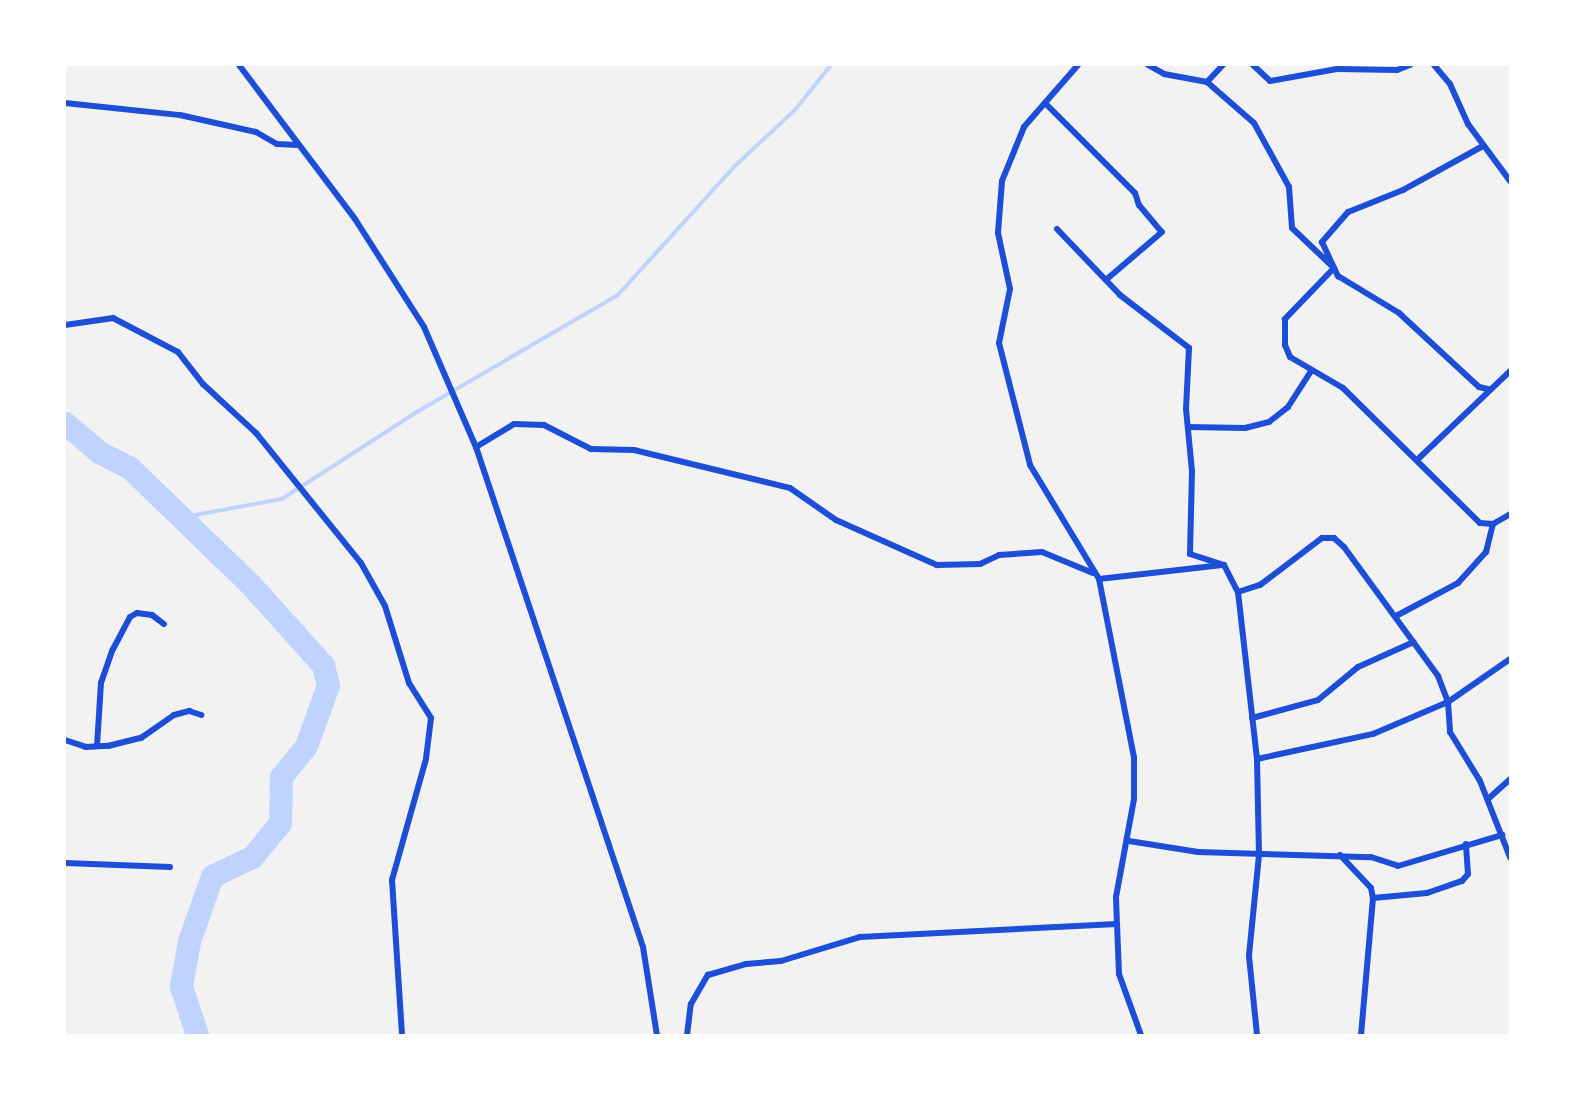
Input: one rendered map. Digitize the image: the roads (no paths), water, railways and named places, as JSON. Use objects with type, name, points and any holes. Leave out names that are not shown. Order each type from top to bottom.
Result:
[{"type":"street","points":[[239,65],[355,219],[424,327],[476,447],[643,947],[657,1035]]},
{"type":"street","points":[[1078,65],[1024,127],[1002,181],[998,233],[1010,289],[999,343],[1030,465],[1099,579],[1134,757],[1129,841],[1116,897],[1119,974],[1141,1035]]},
{"type":"street","points":[[1148,65],[1164,74],[1207,82],[1230,99],[1264,135],[1292,196],[1292,228],[1361,292],[1399,313],[1479,387],[1488,388]]},
{"type":"street","points":[[1207,82],[1223,65]]},
{"type":"street","points":[[1253,65],[1270,81],[1337,69],[1397,70],[1410,65]]},
{"type":"street","points":[[1434,65],[1483,146],[1510,181]]},
{"type":"street","points":[[65,103],[180,115],[256,132],[277,144],[298,145]]},
{"type":"street","points":[[1045,103],[1135,193],[1139,205],[1162,232],[1107,279]]},
{"type":"street","points":[[1334,268],[1322,242],[1348,212],[1403,190],[1483,146]]},
{"type":"street","points":[[1057,229],[1120,295],[1189,348],[1188,427],[1192,471],[1190,554],[1224,565],[1238,592],[1252,718],[1259,855],[1249,957],[1257,1035]]},
{"type":"street","points":[[1334,268],[1285,319],[1284,345],[1290,357],[1311,372],[1343,388],[1480,523],[1493,524],[1510,514]]},
{"type":"street","points":[[65,325],[113,318],[178,352],[203,384],[256,433],[361,563],[385,606],[409,683],[431,718],[426,759],[392,880],[402,1035]]},
{"type":"street","points":[[1417,460],[1488,388],[1510,371]]},
{"type":"street","points":[[1188,427],[1245,428],[1269,422],[1288,407],[1311,372]]},
{"type":"street","points":[[476,447],[514,425],[544,425],[582,447],[634,450],[790,488],[836,520],[937,565],[980,564],[999,555],[1042,552],[1079,565],[1099,579],[1224,565]]},
{"type":"street","points":[[1396,616],[1458,583],[1486,552],[1493,524]]},
{"type":"street","points":[[1238,592],[1260,585],[1322,538],[1334,538],[1369,575],[1438,676],[1448,702],[1450,732],[1488,799],[1510,857]]},
{"type":"street","points":[[97,746],[102,683],[124,628],[131,617],[144,612],[164,624]]},
{"type":"street","points":[[1252,718],[1318,700],[1358,667],[1415,642]]},
{"type":"street","points":[[1256,759],[1373,734],[1448,702],[1510,659]]},
{"type":"street","points":[[65,740],[97,746],[141,738],[174,715],[189,711],[201,715]]},
{"type":"street","points":[[1488,799],[1510,779]]},
{"type":"street","points":[[1129,841],[1259,855],[1339,854],[1398,866],[1502,835]]},
{"type":"street","points":[[1373,898],[1427,893],[1462,881],[1468,874],[1466,844]]},
{"type":"street","points":[[1339,854],[1371,888],[1373,898],[1362,1035]]},
{"type":"street","points":[[65,863],[170,867]]},
{"type":"street","points":[[687,1035],[691,1004],[708,975],[746,964],[781,961],[860,937],[1117,924]]},
{"type":"waterway","points":[[179,518],[282,499],[417,412],[618,295],[734,167],[796,109],[831,65]]},
{"type":"waterway","points":[[65,423],[99,452],[129,467],[250,584],[323,665],[328,685],[306,746],[281,777],[280,823],[252,857],[212,876],[189,941],[181,986],[197,1035]]}]
